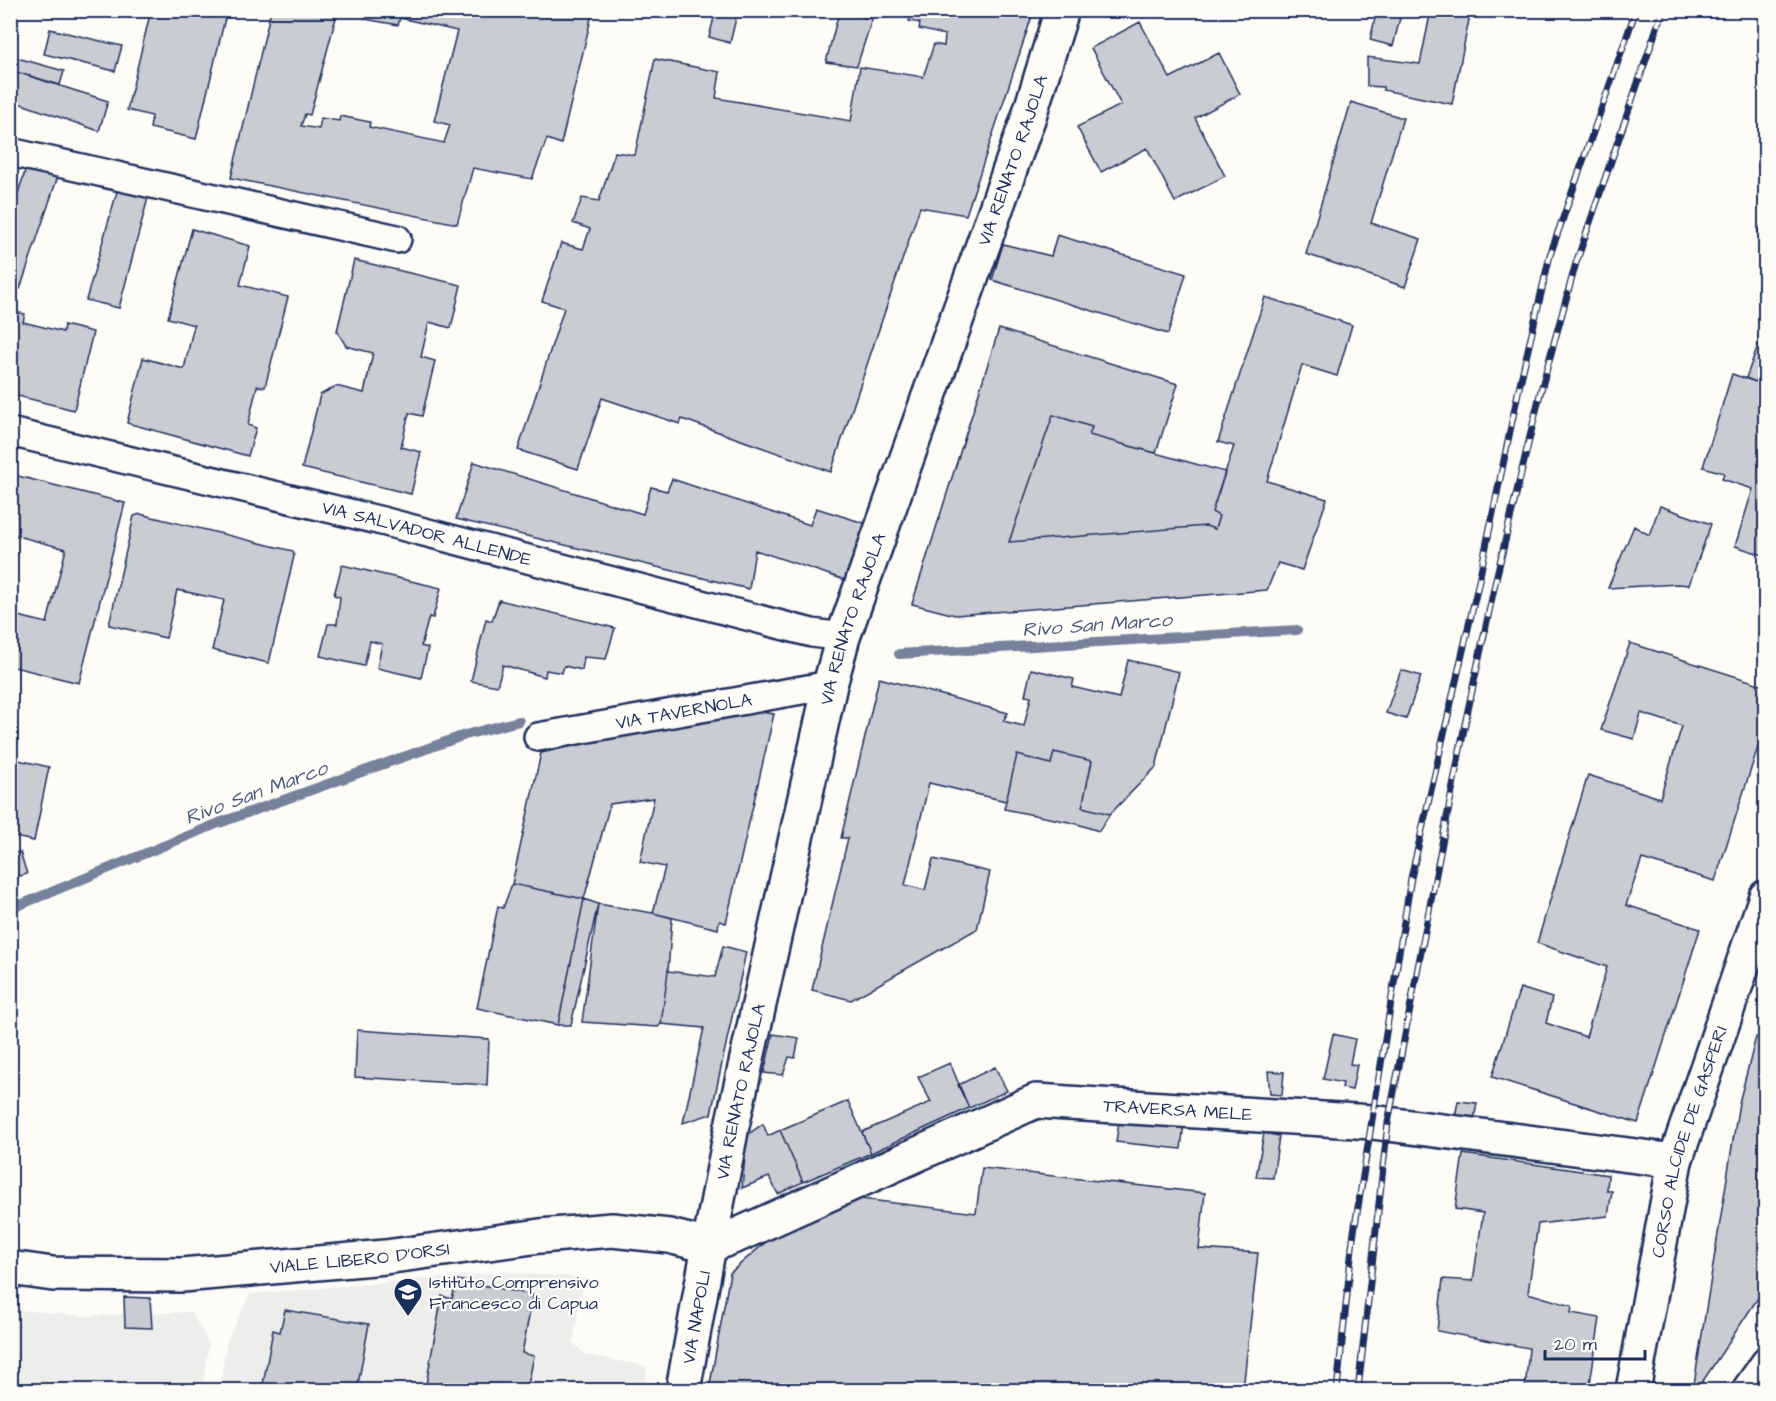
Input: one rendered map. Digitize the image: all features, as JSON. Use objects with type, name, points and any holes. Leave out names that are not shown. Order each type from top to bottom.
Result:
[{"type":"street","name":"VIA RENATO RAJOLA","points":[[708,1246],[732,1126],[830,685],[843,637],[1028,119],[1062,10]]},
{"type":"street","points":[[10,152],[397,239]]},
{"type":"street","name":"VIA SALVADOR ALLENDE","points":[[10,432],[382,521],[812,633],[843,637]]},
{"type":"street","name":"VIA TAVERNOLA","points":[[538,737],[830,685]]},
{"type":"street","name":"CORSO ALCIDE DE GASPERI","points":[[1633,1390],[1675,1161],[1766,897]]},
{"type":"street","name":"TRAVERSA MELE","points":[[708,1246],[740,1234],[1036,1101],[1380,1122],[1675,1161]]},
{"type":"street","name":"VIALE LIBERO D'ORSI","points":[[10,1268],[53,1274],[182,1275],[385,1257],[540,1236],[612,1230],[669,1236],[708,1246]]},
{"type":"street","name":"VIA NAPOLI","points":[[683,1390],[708,1246]]},
{"type":"street","points":[[1742,1390],[1766,1356]]},
{"type":"shaded area","name":"Istituto Comprensivo Francesco di Capua","points":[[506,1272],[584,1278],[573,1343],[586,1355],[647,1366],[644,1390],[219,1390],[227,1341],[250,1294]]},
{"type":"shaded area","points":[[11,1309],[81,1316],[191,1312],[209,1343],[202,1390],[11,1390]]},
{"type":"building","points":[[151,10],[227,10],[196,139],[150,128],[152,116],[127,110]]},
{"type":"building","points":[[271,10],[338,10],[310,115],[305,114],[301,126],[319,129],[321,118],[339,121],[340,116],[370,122],[369,127],[444,143],[450,125],[434,121],[457,31],[400,18],[398,25],[365,19],[365,10],[593,10],[561,144],[547,139],[532,179],[473,168],[457,224],[231,178]]},
{"type":"building","points":[[716,10],[738,10],[730,43],[709,37]]},
{"type":"building","points":[[913,10],[1034,10],[966,215],[920,207],[831,472],[682,419],[680,424],[602,398],[578,469],[518,450],[564,308],[542,301],[561,243],[583,249],[590,229],[573,223],[582,198],[599,201],[615,152],[635,155],[655,59],[720,72],[716,98],[851,121],[860,67],[923,77],[934,44],[944,46],[945,35],[919,29],[920,23],[909,21]]},
{"type":"building","points":[[1377,10],[1402,10],[1393,46],[1370,40]]},
{"type":"building","points":[[1431,10],[1471,10],[1452,104],[1383,90],[1383,87],[1367,86],[1367,57],[1420,64]]},
{"type":"building","points":[[839,12],[872,19],[857,66],[826,62]]},
{"type":"building","points":[[1140,22],[1170,78],[1219,53],[1240,94],[1195,118],[1225,176],[1175,202],[1147,148],[1101,172],[1077,127],[1121,105],[1091,48]]},
{"type":"building","points":[[50,29],[122,46],[115,71],[44,54]]},
{"type":"building","points":[[10,56],[64,71],[60,85],[10,70]]},
{"type":"building","points":[[10,70],[108,101],[99,131],[10,100]]},
{"type":"building","points":[[1351,102],[1403,118],[1371,223],[1421,239],[1405,287],[1306,254]]},
{"type":"building","points":[[26,169],[58,176],[20,289],[10,286],[10,217]]},
{"type":"building","points":[[118,188],[149,194],[119,308],[86,300]]},
{"type":"building","points":[[1766,217],[1766,234],[1758,231]]},
{"type":"building","points":[[192,229],[250,246],[240,285],[288,297],[265,387],[257,386],[248,425],[256,428],[248,456],[127,423],[143,358],[184,369],[194,325],[168,318]]},
{"type":"building","points":[[1057,235],[1186,274],[1168,334],[992,280],[1003,244],[1051,256]]},
{"type":"building","points":[[354,260],[461,285],[451,328],[429,322],[421,357],[435,361],[422,416],[409,413],[401,447],[421,452],[411,494],[302,468],[320,395],[336,386],[364,393],[373,353],[346,346],[337,331]]},
{"type":"building","points":[[1265,297],[1352,325],[1337,376],[1302,365],[1267,481],[1327,499],[1302,570],[1278,563],[1267,590],[955,615],[912,604],[999,329],[1178,384],[1156,453],[1089,435],[1092,427],[1053,415],[1009,542],[1206,526],[1215,529],[1219,516],[1212,512],[1234,446],[1218,442]]},
{"type":"building","points":[[10,311],[25,314],[23,322],[63,332],[64,325],[93,332],[74,410],[10,394]]},
{"type":"building","points":[[1766,323],[1766,355],[1756,382],[1746,378]]},
{"type":"building","points":[[1766,355],[1766,556],[1735,546],[1753,489],[1722,479],[1724,473],[1703,467],[1732,374],[1756,382]]},
{"type":"building","points":[[1053,415],[1092,427],[1089,435],[1225,472],[1212,512],[1219,516],[1215,529],[1206,526],[1009,542]]},
{"type":"building","points":[[474,462],[643,514],[651,487],[667,491],[672,479],[810,525],[816,508],[867,524],[845,580],[755,550],[749,589],[456,519]]},
{"type":"building","points":[[10,474],[125,503],[79,683],[10,666],[10,614],[47,623],[66,549],[10,534]]},
{"type":"building","points":[[1660,506],[1711,524],[1689,585],[1608,588],[1634,526],[1649,535]]},
{"type":"building","points":[[140,514],[293,551],[294,556],[269,663],[212,650],[224,600],[177,590],[166,638],[109,625],[134,516]]},
{"type":"building","points":[[342,565],[441,588],[433,618],[429,617],[421,646],[428,648],[421,678],[377,668],[382,644],[370,641],[364,666],[320,656],[328,624],[337,624],[340,597],[334,595]]},
{"type":"building","points":[[499,600],[615,628],[606,659],[584,657],[582,670],[564,666],[562,673],[546,670],[545,677],[503,665],[497,686],[471,681],[486,619],[492,621]]},
{"type":"building","points":[[1630,643],[1766,686],[1766,722],[1715,881],[1642,859],[1626,905],[1700,929],[1638,1123],[1492,1077],[1520,988],[1552,998],[1546,1023],[1586,1037],[1607,967],[1537,943],[1588,775],[1660,798],[1682,726],[1641,713],[1634,739],[1601,730]]},
{"type":"building","points":[[1128,660],[1179,672],[1156,767],[1110,814],[1082,807],[1092,761],[1054,752],[1051,764],[1017,755],[1006,801],[929,783],[905,885],[925,890],[933,859],[990,872],[977,929],[851,1000],[812,990],[848,838],[841,838],[879,678],[1008,713],[1003,721],[1024,726],[1031,697],[1025,696],[1031,669],[1074,679],[1072,687],[1119,698]]},
{"type":"building","points":[[1401,670],[1421,676],[1406,719],[1386,713]]},
{"type":"building","points":[[739,709],[774,714],[726,923],[719,921],[718,929],[653,913],[665,867],[640,862],[654,798],[610,804],[584,899],[512,884],[541,753]]},
{"type":"building","points":[[1054,752],[1092,761],[1082,807],[1110,814],[1099,831],[1074,823],[1004,809],[1017,755],[1051,764]]},
{"type":"building","points":[[10,758],[49,767],[34,841],[10,836]]},
{"type":"building","points":[[20,852],[27,874],[10,879],[10,854]]},
{"type":"building","points":[[512,884],[584,899],[558,1025],[477,1008],[498,906],[503,908]]},
{"type":"building","points":[[584,899],[598,904],[571,1025],[558,1025]]},
{"type":"building","points":[[598,904],[672,918],[668,971],[661,1024],[658,1027],[582,1022]]},
{"type":"building","points":[[723,946],[746,952],[711,1114],[683,1123],[704,1028],[661,1024],[668,971],[715,977]]},
{"type":"building","points":[[357,1030],[489,1039],[487,1085],[355,1077]]},
{"type":"building","points":[[773,1034],[799,1038],[795,1058],[789,1057],[783,1075],[764,1073]]},
{"type":"building","points":[[1333,1034],[1355,1039],[1350,1064],[1357,1065],[1352,1090],[1342,1088],[1343,1083],[1323,1079]]},
{"type":"building","points":[[1756,1037],[1766,1039],[1766,1278],[1764,1289],[1701,1384],[1694,1384],[1739,1103]]},
{"type":"building","points":[[950,1063],[969,1108],[871,1153],[862,1132],[931,1102],[918,1077]]},
{"type":"building","points":[[995,1067],[1007,1091],[969,1108],[958,1085]]},
{"type":"building","points":[[1268,1071],[1284,1072],[1282,1095],[1270,1094]]},
{"type":"building","points":[[848,1101],[871,1153],[803,1182],[780,1130]]},
{"type":"building","points":[[1458,1101],[1477,1103],[1474,1120],[1455,1117]]},
{"type":"building","points":[[1120,1114],[1184,1122],[1181,1149],[1116,1142]]},
{"type":"building","points":[[763,1124],[768,1136],[780,1130],[803,1182],[778,1194],[769,1177],[742,1188],[747,1135]]},
{"type":"building","points":[[1264,1133],[1279,1136],[1273,1178],[1256,1177]]},
{"type":"building","points":[[1463,1154],[1608,1175],[1607,1191],[1612,1191],[1608,1216],[1538,1224],[1528,1293],[1572,1306],[1571,1313],[1600,1318],[1589,1390],[1525,1390],[1529,1348],[1437,1331],[1443,1279],[1473,1281],[1483,1213],[1455,1209]]},
{"type":"building","points":[[982,1168],[1205,1193],[1199,1249],[1258,1253],[1243,1390],[709,1390],[730,1273],[774,1235],[853,1198],[976,1213]]},
{"type":"building","points":[[457,1280],[533,1295],[522,1353],[534,1356],[527,1390],[425,1390],[442,1296],[452,1299]]},
{"type":"building","points":[[124,1297],[150,1298],[152,1328],[125,1327]]},
{"type":"building","points":[[285,1310],[369,1324],[357,1390],[262,1390],[273,1330],[280,1332]]},
{"type":"waterway","name":"Rivo San Marco","points":[[899,654],[1297,630]]},
{"type":"waterway","name":"Rivo San Marco","points":[[10,909],[219,823],[465,735],[519,721]]},
{"type":"railway","points":[[1337,1390],[1353,1238],[1411,878],[1550,255],[1636,10]]},
{"type":"railway","points":[[1358,1390],[1388,1123],[1465,724],[1496,579],[1541,390],[1576,263],[1663,10]]},
{"type":"place","name":"Istituto Comprensivo Francesco di Capua","points":[[408,1318]]}]
